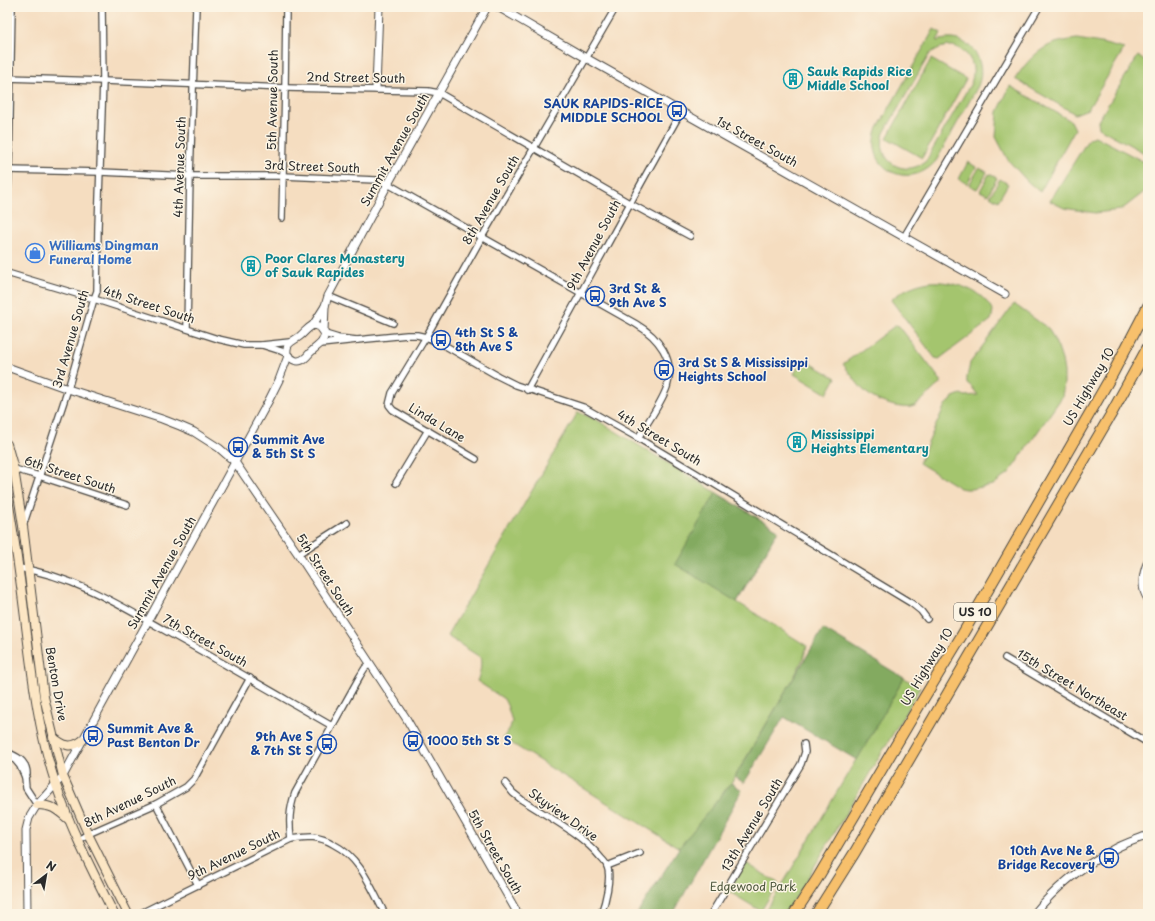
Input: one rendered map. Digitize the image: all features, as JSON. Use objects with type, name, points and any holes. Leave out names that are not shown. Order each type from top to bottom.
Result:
[{"type":"highway","name":"US Highway 10","points":[[794,914],[817,879],[962,635],[1113,373],[1148,306]]},
{"type":"highway","name":"US 10","points":[[816,914],[855,852],[1071,484],[1148,347]]},
{"type":"main road","name":"Benton Drive","points":[[7,444],[23,526],[44,697],[63,776],[88,834],[128,914]]},
{"type":"main road","name":"Benton Drive","points":[[7,493],[19,568],[35,701],[44,742],[56,785],[78,840],[114,914]]},
{"type":"main road","points":[[53,737],[66,746],[78,744],[83,740]]},
{"type":"main road","points":[[37,805],[51,806],[71,822]]},
{"type":"street","points":[[7,208],[9,78],[12,7]]},
{"type":"street","name":"3rd Avenue South","points":[[23,526],[68,389],[94,299],[98,291],[98,227],[103,81],[102,7]]},
{"type":"street","name":"4th Avenue South","points":[[187,328],[190,176],[196,7]]},
{"type":"street","name":"5th Avenue South","points":[[282,218],[286,7]]},
{"type":"street","points":[[376,89],[379,7]]},
{"type":"street","name":"Summit Avenue South","points":[[279,380],[287,355],[286,348],[290,342],[313,325],[325,306],[328,296],[388,184],[487,7]]},
{"type":"street","name":"1st Street South","points":[[498,7],[681,112],[1005,294]]},
{"type":"street","name":"8th Avenue South","points":[[389,405],[392,393],[426,337],[482,237],[616,7]]},
{"type":"street","points":[[904,237],[1039,7]]},
{"type":"street","name":"2nd Street South","points":[[9,78],[285,88],[428,91],[439,94],[629,203],[690,236]]},
{"type":"street","name":"9th Avenue South","points":[[527,390],[629,203],[681,112]]},
{"type":"street","name":"3rd Street South","points":[[8,170],[190,176],[283,176],[376,180],[388,184],[645,329],[659,342],[664,350],[669,371],[667,386],[638,438]]},
{"type":"street","name":"4th Street South","points":[[7,273],[234,343],[244,345],[262,345],[290,342]]},
{"type":"street","points":[[328,296],[393,323]]},
{"type":"street","name":"Summit Avenue South","points":[[27,914],[26,830],[29,818],[37,805],[63,776],[279,380],[288,368],[305,358],[312,350],[321,344],[325,333],[325,306]]},
{"type":"street","points":[[313,325],[320,327],[325,333]]},
{"type":"street","name":"4th Street South","points":[[325,333],[338,338],[357,340]]},
{"type":"street","name":"4th Street South","points":[[321,344],[407,335],[426,337],[444,345],[498,376],[527,390],[583,407],[638,438],[911,603],[921,610],[927,619]]},
{"type":"street","name":"4th Street South","points":[[262,345],[281,351],[287,355]]},
{"type":"street","points":[[287,355],[292,360],[299,362]]},
{"type":"street","name":"5th Street South","points":[[10,368],[180,426],[194,432],[219,448],[235,462],[298,554],[406,718],[518,914]]},
{"type":"street","name":"Linda Lane","points":[[389,405],[393,410],[476,459]]},
{"type":"street","points":[[396,483],[428,430]]},
{"type":"street","name":"6th Street South","points":[[11,470],[39,476],[127,505]]},
{"type":"street","points":[[298,554],[347,523]]},
{"type":"street","points":[[1148,561],[1144,569],[1143,578],[1143,588],[1148,599]]},
{"type":"street","name":"7th Street South","points":[[19,568],[28,569],[63,579],[103,596],[250,678],[332,726]]},
{"type":"street","name":"15th Street Northeast","points":[[1005,658],[1148,743]]},
{"type":"street","name":"9th Avenue South","points":[[139,914],[291,839],[289,822],[294,793],[360,676],[365,668],[370,664]]},
{"type":"street","name":"8th Avenue South","points":[[78,840],[88,834],[156,804],[186,787],[194,779],[250,678]]},
{"type":"street","name":"13th Avenue South","points":[[711,914],[801,764],[805,752],[804,744]]},
{"type":"street","points":[[7,753],[22,760],[27,769],[27,774],[24,777]]},
{"type":"street","points":[[7,756],[18,762],[24,777],[26,788],[37,805]]},
{"type":"street","name":"Skyview Drive","points":[[505,783],[513,793],[522,800],[582,838],[594,849],[607,866]]},
{"type":"street","points":[[156,804],[198,885]]},
{"type":"street","points":[[1034,914],[1057,889],[1088,864],[1112,850],[1148,835]]},
{"type":"street","points":[[291,839],[314,837],[326,840],[347,853],[354,859],[362,871],[385,914]]},
{"type":"street","points":[[601,914],[607,893],[607,866],[640,853]]},
{"type":"green space","points":[[934,29],[941,33],[937,41],[948,39],[957,40],[966,43],[972,49],[978,57],[980,66],[981,76],[978,86],[936,161],[925,170],[913,175],[901,175],[890,171],[882,164],[876,154],[875,142],[878,128]],"holes":[[[953,46],[959,49],[971,60],[973,71],[971,83],[926,161],[918,166],[909,168],[893,164],[884,152],[882,143],[884,133],[929,55],[937,49],[943,47]]]},
{"type":"green space","points":[[1077,39],[1124,49],[1088,109],[1075,114],[1015,79],[1027,63],[1043,49],[1055,43]]},
{"type":"green space","points":[[1138,56],[1148,64],[1148,155],[1099,128],[1098,121]]},
{"type":"green space","points":[[931,59],[966,79],[922,158],[887,138]]},
{"type":"green space","points":[[1010,86],[1071,121],[1075,129],[1040,192],[1028,182],[1008,160],[996,137],[998,112]]},
{"type":"green space","points":[[1095,136],[1148,164],[1148,189],[1121,210],[1095,213],[1064,208],[1050,201],[1089,138]]},
{"type":"green space","points":[[968,162],[976,167],[967,184],[959,179]]},
{"type":"green space","points":[[979,168],[987,172],[977,189],[969,185]]},
{"type":"green space","points":[[989,174],[997,178],[988,195],[980,191]]},
{"type":"green space","points":[[1000,179],[1008,184],[998,201],[990,196]]},
{"type":"green space","points":[[930,282],[957,285],[975,292],[989,304],[993,312],[991,320],[939,359],[935,358],[891,300],[909,288]]},
{"type":"green space","points":[[1014,304],[1049,329],[1062,360],[1064,383],[1062,397],[1009,473],[993,485],[971,489],[960,488],[919,463],[945,405],[951,401],[953,397],[961,394],[965,396],[978,395],[967,383],[970,363]]},
{"type":"green space","points":[[896,325],[899,326],[942,382],[916,405],[911,407],[895,406],[877,400],[864,391],[843,364]]},
{"type":"green space","points":[[803,359],[836,378],[827,394],[794,374]]},
{"type":"green space","points":[[578,412],[597,420],[778,530],[737,602],[807,646],[803,659],[792,681],[728,788],[727,787],[689,854],[503,738],[510,728],[512,721],[504,699],[477,681],[481,663],[480,657],[447,636]]},
{"type":"green space","points":[[716,493],[778,530],[737,602],[675,564]]},
{"type":"green space","points":[[823,629],[904,678],[857,760],[784,717],[744,783],[735,777]]},
{"type":"green space","points":[[904,678],[920,688],[797,896],[784,914],[763,914],[781,887]]},
{"type":"green space","points":[[731,783],[742,790],[673,914],[637,914],[679,848]]},
{"type":"green space","name":"Edgewood Park","points":[[746,863],[778,883],[761,911],[728,891]]},
{"type":"place","name":"Sauk Rapids Rice Middle School","points":[[793,79]]},
{"type":"place","name":"SAUK RAPIDS-RICE MIDDLE SCHOOL","points":[[677,111]]},
{"type":"place","name":"Williams Dingman Funeral Home","points":[[35,253]]},
{"type":"place","name":"Poor Clares Monastery of Sauk Rapides","points":[[251,266]]},
{"type":"place","name":"3rd St & 9th Ave S","points":[[595,296]]},
{"type":"place","name":"4th St S & 8th Ave S","points":[[441,340]]},
{"type":"place","name":"3rd St S & Mississippi Heights School","points":[[664,370]]},
{"type":"place","name":"Mississippi Heights Elementary","points":[[797,442]]},
{"type":"place","name":"Summit Ave & 5th St S","points":[[238,447]]},
{"type":"place","name":"Summit Ave & Past Benton Dr","points":[[93,736]]},
{"type":"place","name":"1000 5th St S","points":[[413,741]]},
{"type":"place","name":"9th Ave S & 7th St S","points":[[327,744]]},
{"type":"place","name":"10th Ave Ne & Bridge Recovery","points":[[1109,858]]}]
